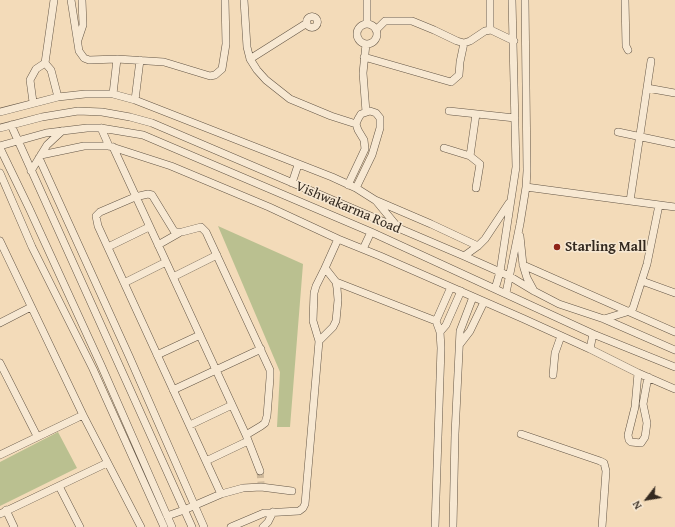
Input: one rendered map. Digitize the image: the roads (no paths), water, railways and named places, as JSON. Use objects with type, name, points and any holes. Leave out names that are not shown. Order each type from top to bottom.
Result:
[{"type":"street","points":[[34,102],[30,80],[36,69],[45,63],[54,0]]},
{"type":"street","points":[[71,0],[79,51],[84,58],[89,60],[117,59],[164,62],[210,76],[219,73],[222,69],[226,44],[225,0]]},
{"type":"street","points":[[78,42],[83,25],[82,0]]},
{"type":"street","points":[[244,0],[247,47],[250,59],[266,80],[290,99],[331,116],[356,124]]},
{"type":"street","points":[[367,0],[367,24]]},
{"type":"street","points":[[490,0],[490,27],[492,30]]},
{"type":"street","points":[[495,289],[500,272],[516,167],[512,0]]},
{"type":"street","points":[[506,293],[526,187],[525,0]]},
{"type":"street","points":[[625,0],[626,46],[628,50]]},
{"type":"street","points":[[376,30],[371,25],[367,24],[359,27],[357,33],[360,41],[366,44],[370,43],[375,39],[376,30],[385,21],[412,21],[457,41],[470,41],[485,31],[492,30],[514,41]]},
{"type":"street","points":[[250,59],[307,23]]},
{"type":"street","points":[[364,57],[451,82],[459,75],[464,42]]},
{"type":"street","points":[[366,44],[363,77],[366,112]]},
{"type":"street","points":[[113,94],[117,59]]},
{"type":"street","points":[[134,100],[140,60]]},
{"type":"street","points":[[630,201],[651,61]]},
{"type":"street","points":[[45,63],[51,70],[58,97]]},
{"type":"street","points":[[647,88],[675,93]]},
{"type":"street","points":[[0,112],[58,97],[85,94],[113,94],[134,100],[249,144],[348,184],[375,200],[478,246]]},
{"type":"street","name":"Vishwakarma Road","points":[[0,128],[42,117],[78,111],[102,112],[152,123],[397,226],[509,276],[534,292],[559,304],[604,319],[675,350]]},
{"type":"street","points":[[348,184],[365,149],[364,140],[356,124],[362,114],[370,111],[376,113],[380,118],[380,128],[372,155],[356,188]]},
{"type":"street","points":[[449,111],[515,118]]},
{"type":"street","points":[[470,156],[476,114]]},
{"type":"street","points":[[11,125],[192,527]]},
{"type":"street","name":"Vishwakarma Road","points":[[0,147],[46,133],[87,128],[102,128],[143,136],[371,232],[593,334],[675,367]]},
{"type":"street","points":[[102,128],[200,335],[247,438],[260,471]]},
{"type":"street","points":[[31,171],[47,145],[62,131]]},
{"type":"street","points":[[618,132],[640,138],[675,144]]},
{"type":"street","points":[[40,156],[84,146],[111,146],[171,166],[269,207],[338,239],[451,287],[675,389]]},
{"type":"street","points":[[0,147],[101,365],[172,527]]},
{"type":"street","points":[[444,148],[470,156],[480,164],[476,188]]},
{"type":"street","points":[[40,156],[204,527]]},
{"type":"street","points":[[292,183],[298,165]]},
{"type":"street","points":[[0,173],[32,247],[93,369],[164,527]]},
{"type":"street","points":[[526,187],[675,207]]},
{"type":"street","points":[[179,233],[171,228],[155,198],[148,194],[135,197],[100,212],[96,216],[98,226],[221,494]]},
{"type":"street","points":[[375,200],[397,226]]},
{"type":"street","points":[[464,256],[478,246],[490,232],[510,202]]},
{"type":"street","points":[[604,319],[633,307],[642,281],[659,205]]},
{"type":"street","points":[[520,224],[523,265],[527,278],[534,292]]},
{"type":"street","points":[[108,247],[149,227]]},
{"type":"street","points":[[158,245],[179,233],[197,228],[203,229],[270,370],[267,416],[265,423],[247,438],[206,460]]},
{"type":"street","points":[[363,249],[371,232]]},
{"type":"street","points":[[231,527],[255,516],[273,512],[299,511],[305,504],[319,340],[313,321],[314,293],[338,239]]},
{"type":"street","points":[[0,241],[83,415],[141,527]]},
{"type":"street","points":[[32,247],[43,241]]},
{"type":"street","points":[[173,277],[216,255]]},
{"type":"street","points":[[124,282],[166,262]]},
{"type":"street","points":[[523,265],[633,307],[675,332]]},
{"type":"street","points":[[319,340],[329,332],[336,321],[338,288],[336,282],[326,268]]},
{"type":"street","points":[[642,281],[675,293]]},
{"type":"street","points":[[336,282],[436,321]]},
{"type":"street","points":[[435,527],[441,348],[440,332],[436,321],[451,287]]},
{"type":"street","points":[[440,332],[446,325],[460,291]]},
{"type":"street","points":[[453,527],[460,344],[462,326],[473,297]]},
{"type":"street","points":[[460,344],[470,331],[484,302]]},
{"type":"street","points":[[0,323],[31,307]]},
{"type":"street","points":[[590,349],[593,334]]},
{"type":"street","points":[[157,355],[200,335]]},
{"type":"street","points":[[554,375],[555,353],[561,336]]},
{"type":"street","points":[[174,390],[261,349]]},
{"type":"street","points":[[0,363],[37,436]]},
{"type":"street","points":[[638,373],[633,412],[628,435],[630,442],[643,442],[645,436],[647,423],[643,400],[648,377]]},
{"type":"street","points":[[190,425],[232,405]]},
{"type":"street","points":[[633,412],[644,412]]},
{"type":"street","points":[[0,455],[83,415]]},
{"type":"street","points":[[522,434],[604,463],[606,471],[602,527]]},
{"type":"street","points":[[14,527],[3,512],[107,463]]},
{"type":"street","points":[[167,516],[221,494],[242,488],[261,485],[292,491]]},
{"type":"street","points":[[59,486],[80,527]]},
{"type":"street","points":[[263,527],[268,522],[273,512]]},
{"type":"tunnel","points":[[260,471],[261,483]]},
{"type":"place","name":"Starling Mall","points":[[557,247]]}]
